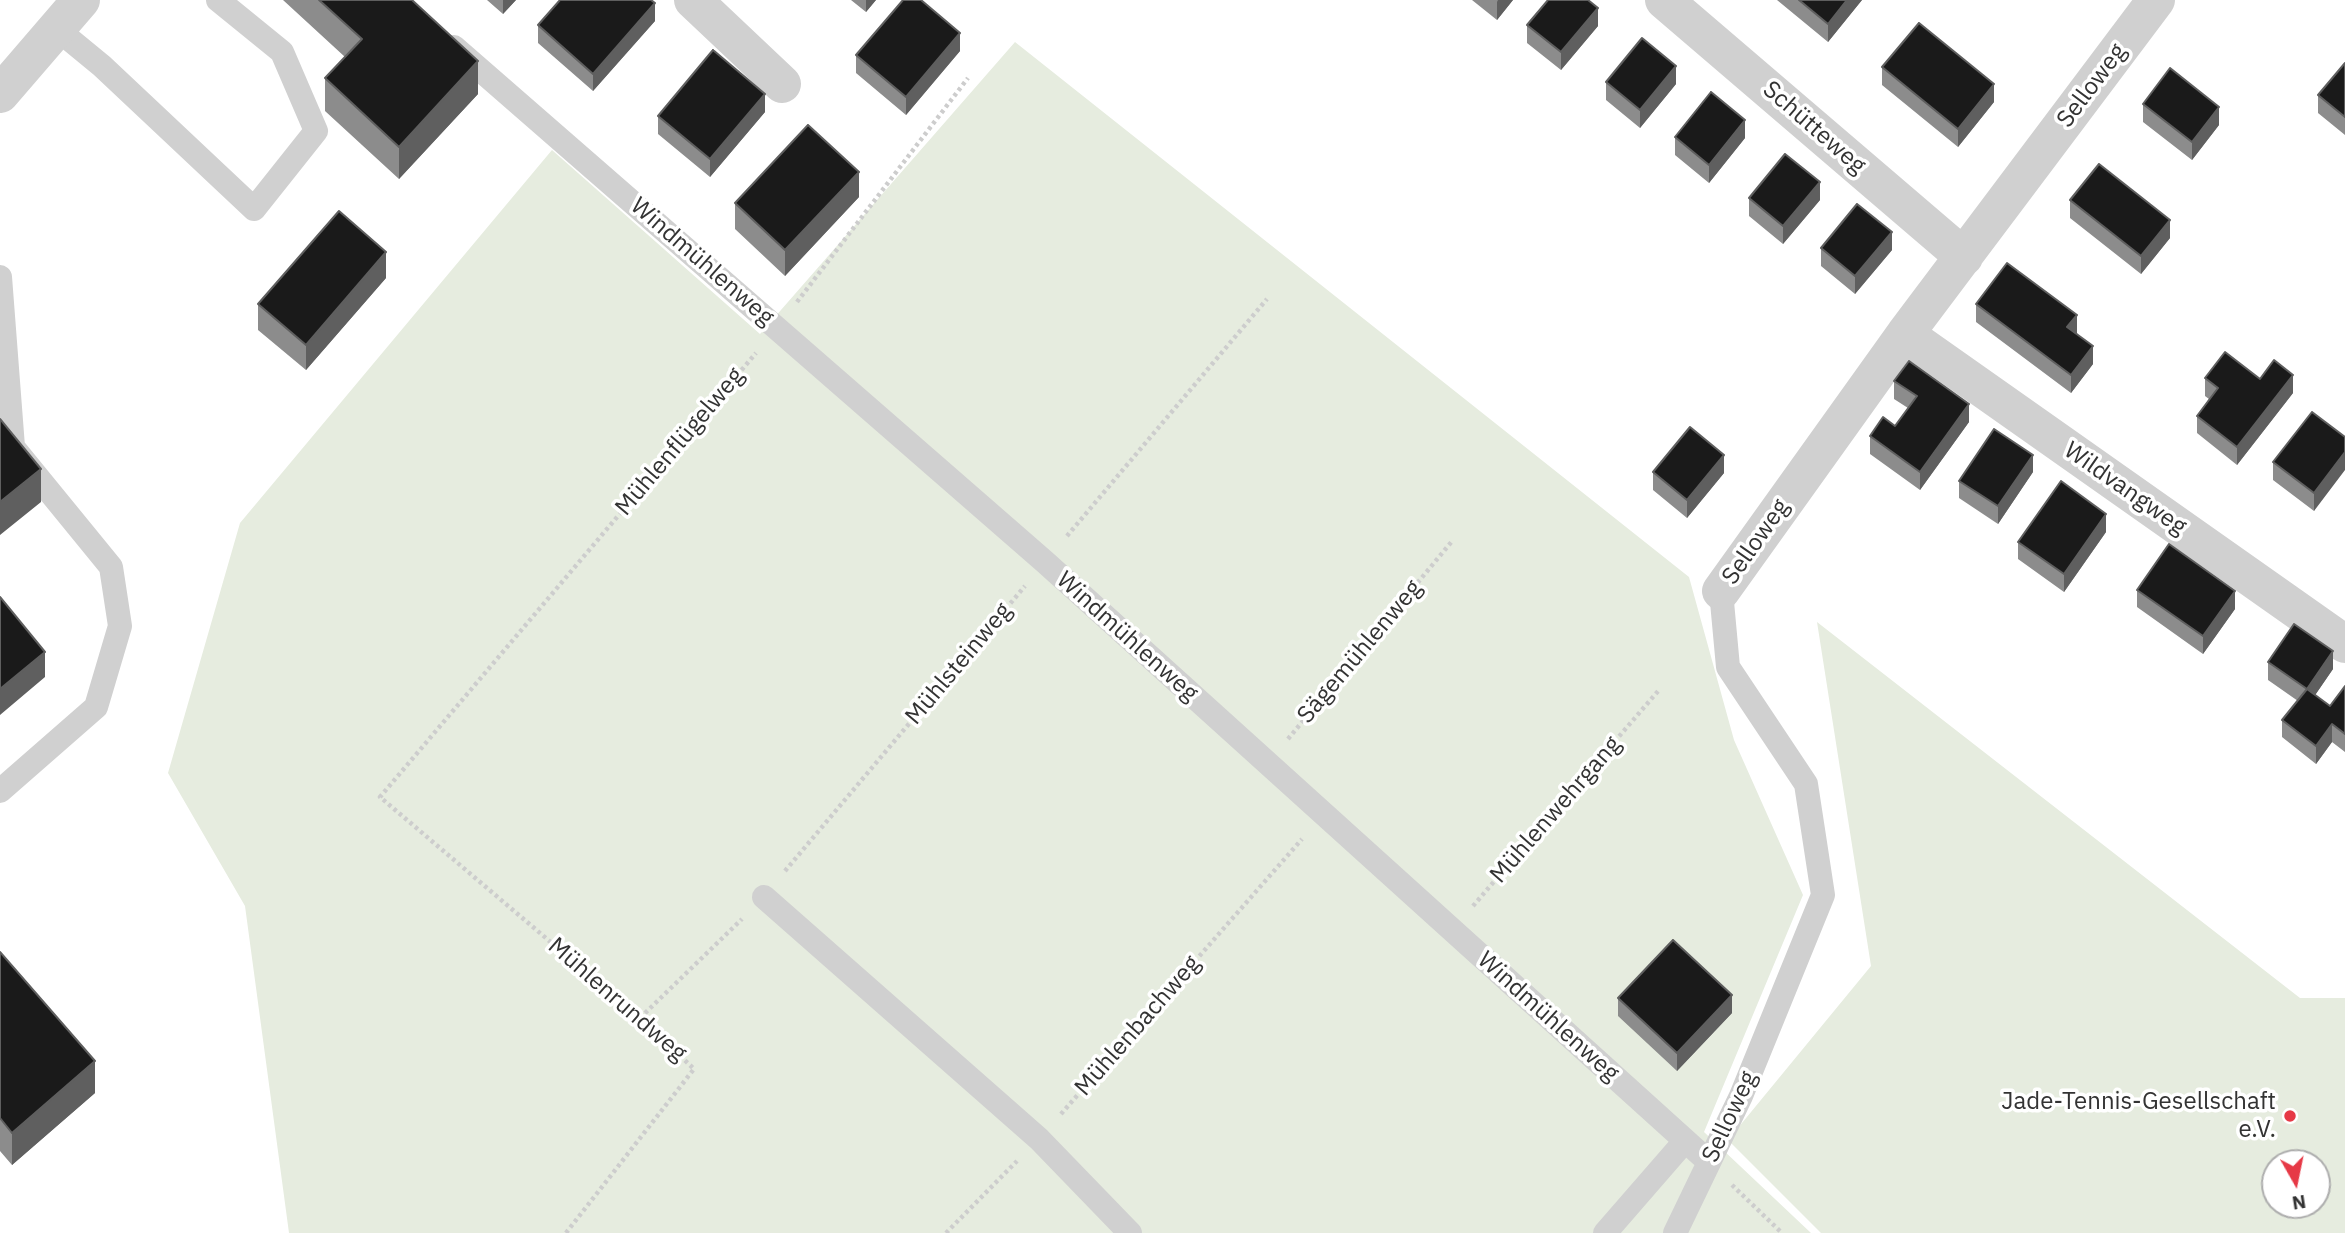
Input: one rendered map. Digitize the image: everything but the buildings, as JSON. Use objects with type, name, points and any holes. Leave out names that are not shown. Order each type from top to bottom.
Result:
[{"type":"street","points":[[693,0],[782,84]]},
{"type":"street","name":"Schütteweg","points":[[1664,0],[1964,257]]},
{"type":"street","name":"Selloweg","points":[[1721,591],[1905,334],[2156,0]]},
{"type":"street","points":[[0,94],[69,14]]},
{"type":"street","name":"Wildvangweg","points":[[1905,334],[2345,644]]},
{"type":"lane","points":[[69,14],[102,66],[254,209],[316,131],[282,52],[218,0]]},
{"type":"lane","name":"Windmühlenweg","points":[[432,27],[1045,562],[1709,1162]]},
{"type":"lane","points":[[0,277],[13,447],[111,567],[120,626],[96,707],[0,791]]},
{"type":"lane","name":"Selloweg","points":[[1675,1233],[1741,1096],[1823,895],[1806,784],[1728,667],[1721,591]]},
{"type":"lane","points":[[764,897],[1039,1139],[1130,1233]]},
{"type":"lane","points":[[1605,1233],[1685,1141]]},
{"type":"path","name":"Mühlenflügelweg","points":[[380,797],[777,328],[968,78]]},
{"type":"path","name":"Mühlsteinweg","points":[[640,1018],[764,897],[1267,299]]},
{"type":"path","name":"Sägemühlenweg","points":[[1267,764],[1453,540]]},
{"type":"path","name":"Mühlenwehrgang","points":[[1452,930],[1659,690]]},
{"type":"path","name":"Mühlenrundweg","points":[[380,797],[640,1018],[694,1069],[566,1233]]},
{"type":"path","name":"Mühlenbachweg","points":[[946,1233],[1039,1139],[1324,814]]},
{"type":"path","points":[[1709,1162],[1782,1233]]},
{"type":"shaded area","points":[[1015,42],[1689,577],[1734,740],[1803,895],[1704,1132],[1811,1233],[289,1233],[245,906],[168,773],[240,523],[552,150],[760,334]]},
{"type":"shaded area","points":[[1817,622],[2300,998],[2345,998],[2345,1233],[1821,1233],[1728,1140],[1871,966]]},
{"type":"place","name":"Jade-Tennis-Gesellschaft e.V.","points":[[2290,1116]]}]
